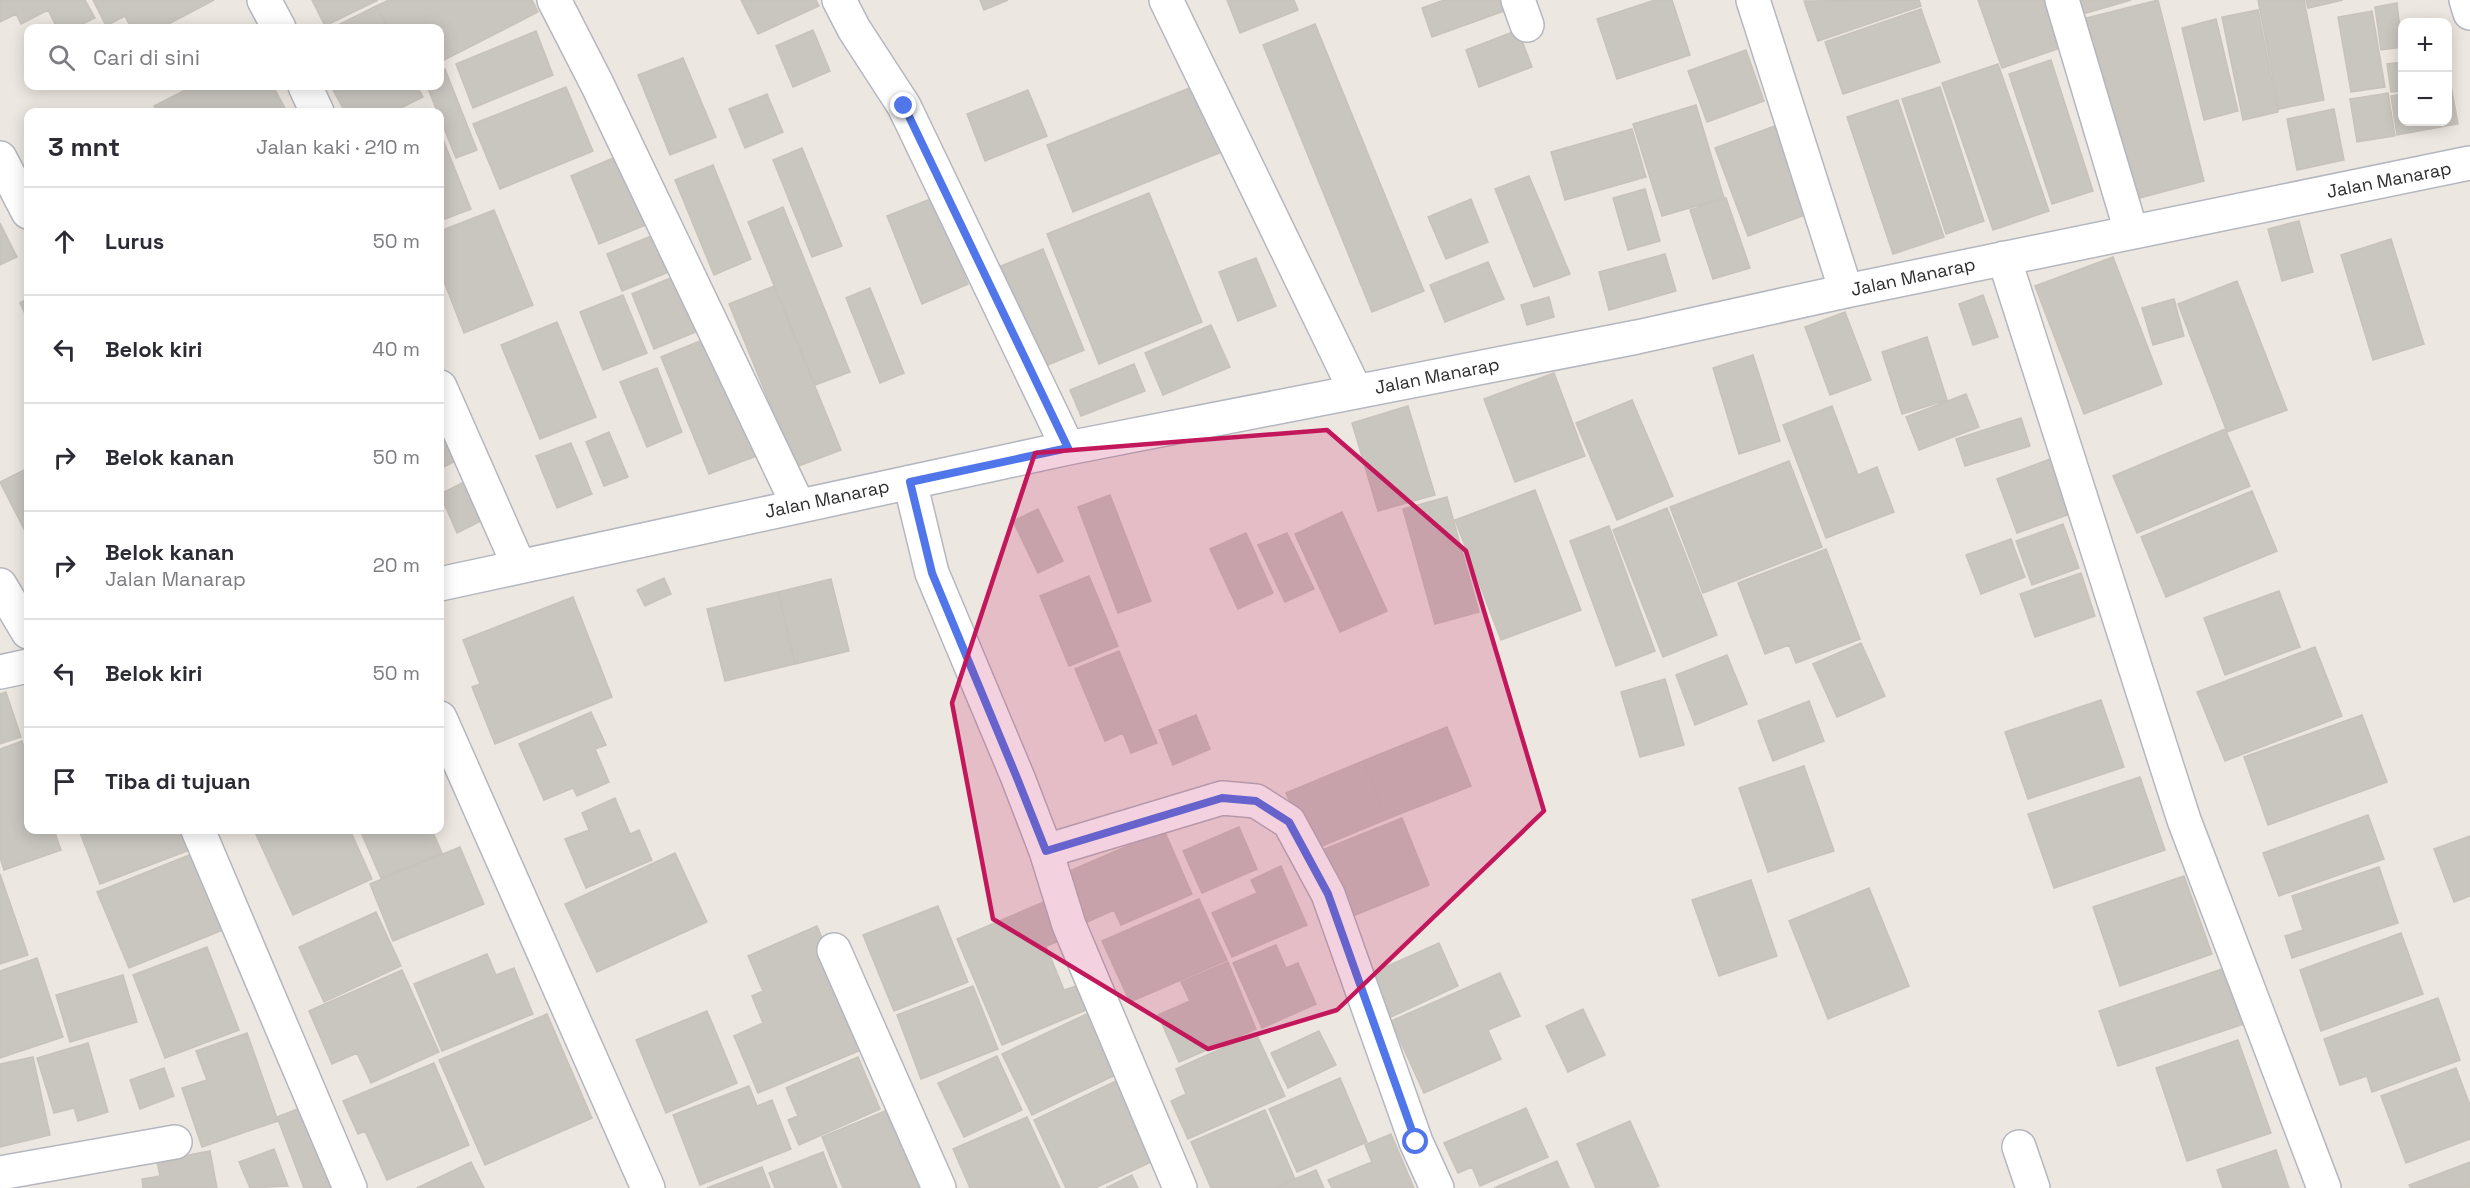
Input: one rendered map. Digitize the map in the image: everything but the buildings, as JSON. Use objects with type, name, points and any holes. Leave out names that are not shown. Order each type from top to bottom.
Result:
[{"type":"street","points":[[264,0],[277,24]]},
{"type":"street","points":[[554,0],[602,95],[798,505]]},
{"type":"street","points":[[839,0],[854,29],[904,106],[1068,448]]},
{"type":"street","name":"Jalan Manarap","points":[[1166,0],[1356,392]]},
{"type":"street","points":[[1753,0],[1846,291]]},
{"type":"street","points":[[2062,0],[2131,231]]},
{"type":"street","points":[[2466,0],[2470,14]]},
{"type":"street","points":[[307,90],[315,108]]},
{"type":"street","points":[[0,158],[24,204]]},
{"type":"street","name":"Jalan Manarap","points":[[444,583],[1068,448],[1637,337],[2131,231],[2470,164]]},
{"type":"street","points":[[2004,258],[2184,820],[2324,1188]]},
{"type":"street","points":[[444,396],[519,566]]},
{"type":"street","points":[[910,482],[932,573],[1046,851],[1069,925],[1180,1188]]},
{"type":"street","points":[[0,585],[24,625]]},
{"type":"street","points":[[0,672],[24,667]]},
{"type":"street","points":[[444,727],[648,1188]]},
{"type":"street","points":[[1046,851],[1222,798],[1256,801],[1289,822],[1328,894],[1416,1142],[1437,1188]]},
{"type":"street","points":[[200,834],[350,1188]]},
{"type":"street","points":[[834,950],[939,1188]]},
{"type":"street","points":[[0,1173],[175,1142]]},
{"type":"street","points":[[2019,1147],[2032,1188]]},
{"type":"highlighted area","points":[[1327,430],[1466,551],[1544,811],[1337,1010],[1208,1049],[993,919],[952,703],[1035,453]]},
{"type":"route","points":[[904,106],[1068,448],[910,482],[932,573],[1046,851],[1222,798],[1256,801],[1289,822],[1328,894],[1416,1142]]}]
